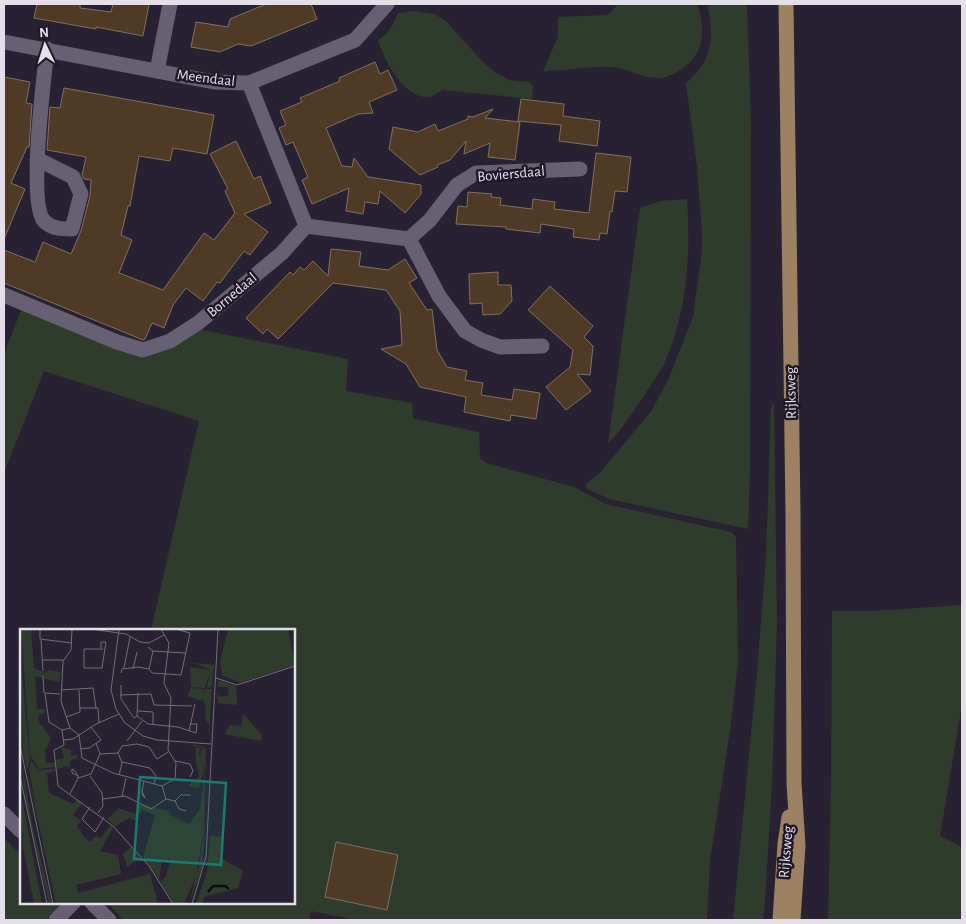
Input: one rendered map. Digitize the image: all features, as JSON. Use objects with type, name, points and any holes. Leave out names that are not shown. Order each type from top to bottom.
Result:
[{"type":"main road","name":"Rijksweg","points":[[786,4],[793,513],[794,783],[798,846],[794,920]]},
{"type":"main road","name":"Rijksweg","points":[[780,920],[785,844],[794,783]]},
{"type":"street","points":[[157,71],[170,4]]},
{"type":"street","name":"Meendaal","points":[[4,42],[214,82],[248,83],[355,40],[387,4]]},
{"type":"street","points":[[37,159],[47,49]]},
{"type":"street","points":[[248,83],[306,226],[409,240],[439,296],[465,331],[481,340],[500,347],[542,346]]},
{"type":"street","name":"Boviersdaal","points":[[409,240],[430,220],[457,185],[476,173],[580,169]]},
{"type":"street","name":"Bornedaal","points":[[4,295],[117,342],[143,350],[170,341],[198,323],[282,253],[306,226]]},
{"type":"street","points":[[4,814],[20,830]]},
{"type":"street","points":[[56,920],[72,904]]},
{"type":"street","points":[[93,904],[109,920]]},
{"type":"green space","points":[[618,4],[697,4],[702,24],[702,34],[701,43],[692,60],[675,73],[662,78],[651,78],[612,67],[543,71],[558,37],[558,17],[608,15]]},
{"type":"green space","points":[[707,4],[747,4],[751,123],[750,474],[748,529],[609,499],[586,488],[586,484],[599,474],[652,410],[668,380],[693,317],[702,250],[702,232],[697,167],[686,83],[702,65],[710,47],[711,27]]},
{"type":"green space","points":[[415,11],[434,14],[446,21],[483,62],[496,73],[509,80],[530,82],[533,87],[532,99],[443,90],[429,97],[411,92],[396,77],[385,58],[378,40],[388,32],[398,13]]},
{"type":"green space","points":[[687,199],[688,262],[686,282],[683,303],[672,343],[659,372],[625,424],[608,444],[640,208],[660,201]]},
{"type":"green space","points":[[21,310],[134,353],[192,328],[348,359],[346,391],[412,403],[413,418],[479,432],[480,458],[486,463],[574,487],[606,504],[731,532],[736,537],[738,664],[710,861],[707,920],[356,920],[311,911],[309,920],[123,920],[109,904],[295,904],[295,629],[151,629],[199,421],[44,371],[4,473],[4,354]]},
{"type":"green space","points":[[774,403],[777,624],[772,784],[765,901],[763,920],[733,920],[757,673],[766,557],[771,408]]},
{"type":"green space","points":[[962,605],[962,704],[940,836],[962,847],[962,920],[828,920],[832,611],[874,611]]},
{"type":"green space","points":[[4,838],[20,854],[20,904],[62,904],[46,920],[4,920]]},
{"type":"building","points":[[37,4],[80,4],[80,8],[111,12],[113,4],[149,4],[143,36],[34,18]]},
{"type":"building","points":[[266,4],[311,4],[317,19],[251,46],[238,44],[220,52],[191,47],[196,22],[228,27],[230,19]]},
{"type":"building","points":[[375,62],[380,74],[388,70],[397,90],[369,102],[373,113],[358,114],[326,128],[342,166],[352,167],[354,158],[368,177],[421,185],[421,194],[405,213],[380,191],[378,204],[365,202],[363,214],[346,211],[349,188],[312,204],[302,180],[308,177],[293,142],[286,145],[279,128],[286,125],[280,111],[302,102],[300,98],[340,81],[339,78]]},
{"type":"building","points":[[4,77],[30,82],[26,103],[32,104],[29,147],[27,147],[11,183],[25,189],[4,239]]},
{"type":"building","points":[[64,88],[214,115],[207,154],[173,148],[170,161],[139,156],[130,206],[128,206],[121,235],[132,240],[119,273],[163,290],[204,233],[214,240],[235,213],[225,191],[228,189],[210,154],[236,141],[254,179],[260,176],[271,203],[244,214],[268,232],[250,255],[244,251],[220,283],[217,282],[203,301],[186,288],[173,305],[164,328],[152,323],[143,340],[4,283],[4,250],[35,262],[43,242],[71,254],[81,231],[90,196],[91,180],[84,179],[82,175],[86,157],[47,150],[50,107],[60,108]]},
{"type":"building","points":[[521,99],[564,104],[563,116],[600,121],[597,146],[559,141],[561,125],[518,121]]},
{"type":"building","points":[[493,109],[485,118],[520,122],[515,160],[488,157],[490,143],[464,154],[466,141],[450,160],[420,175],[389,149],[393,127],[418,132],[435,124],[438,131],[468,119],[468,116],[473,117]]},
{"type":"building","points":[[596,153],[631,157],[627,192],[615,191],[607,234],[600,233],[599,240],[573,237],[574,229],[541,224],[540,233],[506,229],[506,227],[456,224],[458,206],[467,207],[468,192],[492,194],[491,197],[501,198],[500,205],[532,209],[533,199],[555,202],[554,209],[589,213]]},
{"type":"building","points":[[331,249],[361,252],[359,266],[388,270],[405,259],[417,278],[409,283],[427,310],[432,309],[437,350],[447,367],[467,371],[465,380],[483,383],[481,395],[512,400],[514,389],[540,393],[536,419],[511,415],[510,421],[464,412],[466,397],[420,387],[406,364],[381,349],[402,345],[400,311],[386,290],[333,283],[278,339],[267,329],[263,334],[246,318],[290,272],[293,275],[300,267],[304,270],[313,261],[328,276]]},
{"type":"building","points":[[498,272],[498,285],[511,285],[512,301],[500,314],[483,315],[482,303],[470,304],[469,274]]},
{"type":"building","points":[[550,286],[593,326],[584,337],[593,346],[590,375],[577,374],[591,391],[566,410],[546,387],[570,367],[573,350],[528,310]]},
{"type":"building","points":[[336,842],[398,855],[387,910],[325,897]]}]
